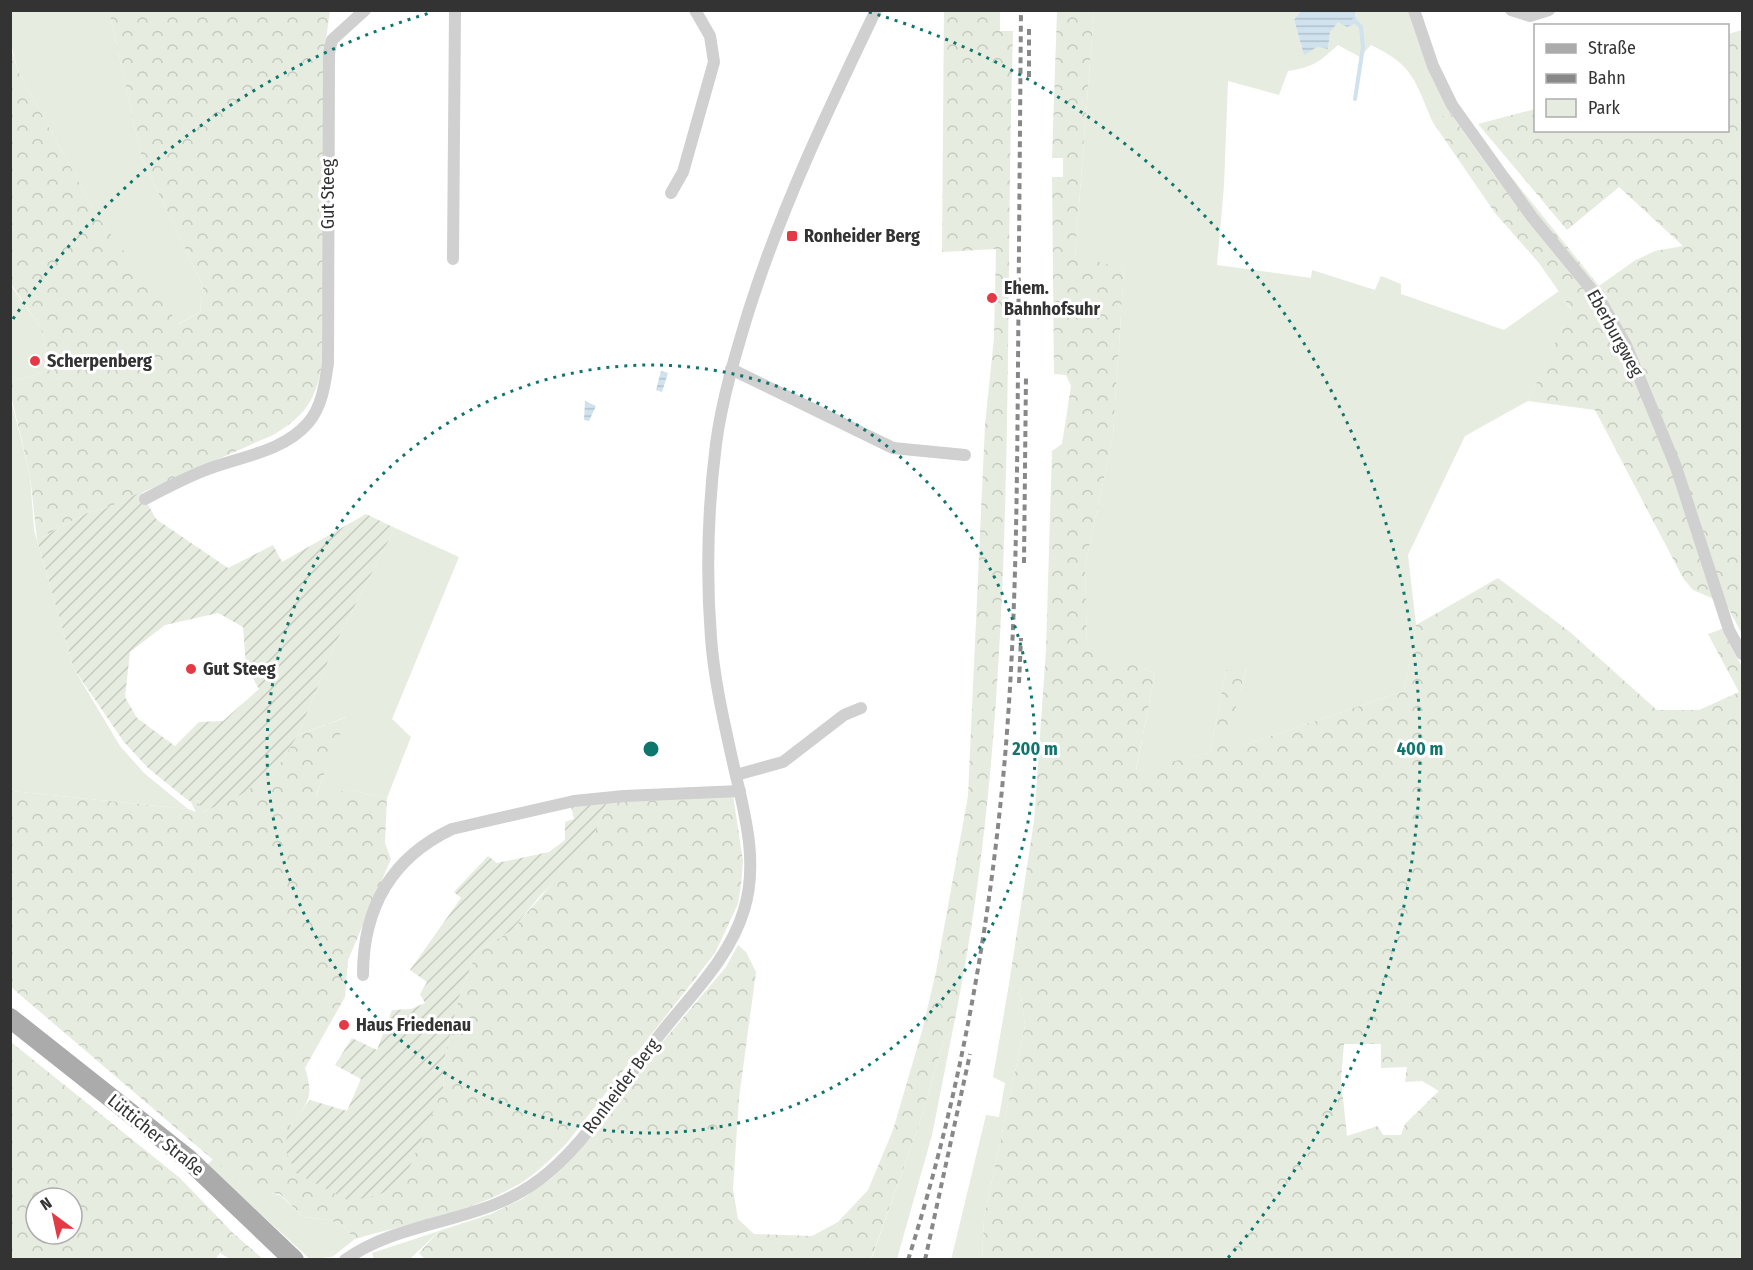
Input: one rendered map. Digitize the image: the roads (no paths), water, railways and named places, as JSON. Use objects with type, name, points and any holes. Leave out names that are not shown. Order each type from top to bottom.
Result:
[{"type":"main road","name":"Lütticher Straße","points":[[10,1018],[187,1158],[294,1260]]},
{"type":"street","name":"Gut Steeg","points":[[145,499],[191,476],[266,450],[285,440],[308,423],[316,411],[321,399],[328,363],[329,53],[332,40],[365,10]]},
{"type":"street","points":[[453,259],[455,10]]},
{"type":"street","points":[[671,193],[683,172],[714,62],[710,36],[695,10]]},
{"type":"street","name":"Ronheider Berg","points":[[345,1260],[378,1241],[488,1209],[519,1195],[548,1174],[573,1150],[655,1040],[722,957],[734,936],[745,909],[750,871],[747,820],[736,775],[711,639],[709,553],[717,440],[731,369],[782,216],[810,147],[876,10]]},
{"type":"street","name":"Eberburgweg","points":[[1414,10],[1433,66],[1452,105],[1525,208],[1600,300],[1626,345],[1676,467],[1729,630],[1743,654]]},
{"type":"street","points":[[1511,10],[1530,16],[1550,10]]},
{"type":"street","points":[[731,369],[893,448],[965,455]]},
{"type":"street","points":[[736,775],[783,762],[844,714],[861,708]]},
{"type":"street","points":[[363,975],[364,951],[373,914],[386,882],[419,848],[435,837],[452,829],[574,801],[624,796],[740,791]]},
{"type":"water","points":[[1301,11],[1355,11],[1356,23],[1347,27],[1338,22],[1330,32],[1328,49],[1317,47],[1304,55],[1294,20]]},
{"type":"water","points":[[661,371],[668,373],[662,392],[656,390]]},
{"type":"water","points":[[585,401],[596,406],[589,421],[584,420]]},
{"type":"waterway","points":[[1354,20],[1361,27],[1363,47],[1355,99]]},
{"type":"railway","points":[[908,1260],[943,1137],[958,1074],[991,884],[1005,757],[1014,610],[1021,10]]},
{"type":"railway","points":[[1029,29],[1029,77]]},
{"type":"railway","points":[[1024,563],[1026,374]]},
{"type":"railway","points":[[1019,683],[1021,638]]},
{"type":"railway","points":[[925,1260],[970,1054]]},
{"type":"place","name":"Ronheider Berg","points":[[792,236]]},
{"type":"place","name":"Ehem. Bahnhofsuhr","points":[[992,298]]},
{"type":"place","name":"Scherpenberg","points":[[35,361]]},
{"type":"place","name":"Gut Steeg","points":[[191,669]]},
{"type":"place","name":"Haus Friedenau","points":[[344,1025]]}]
